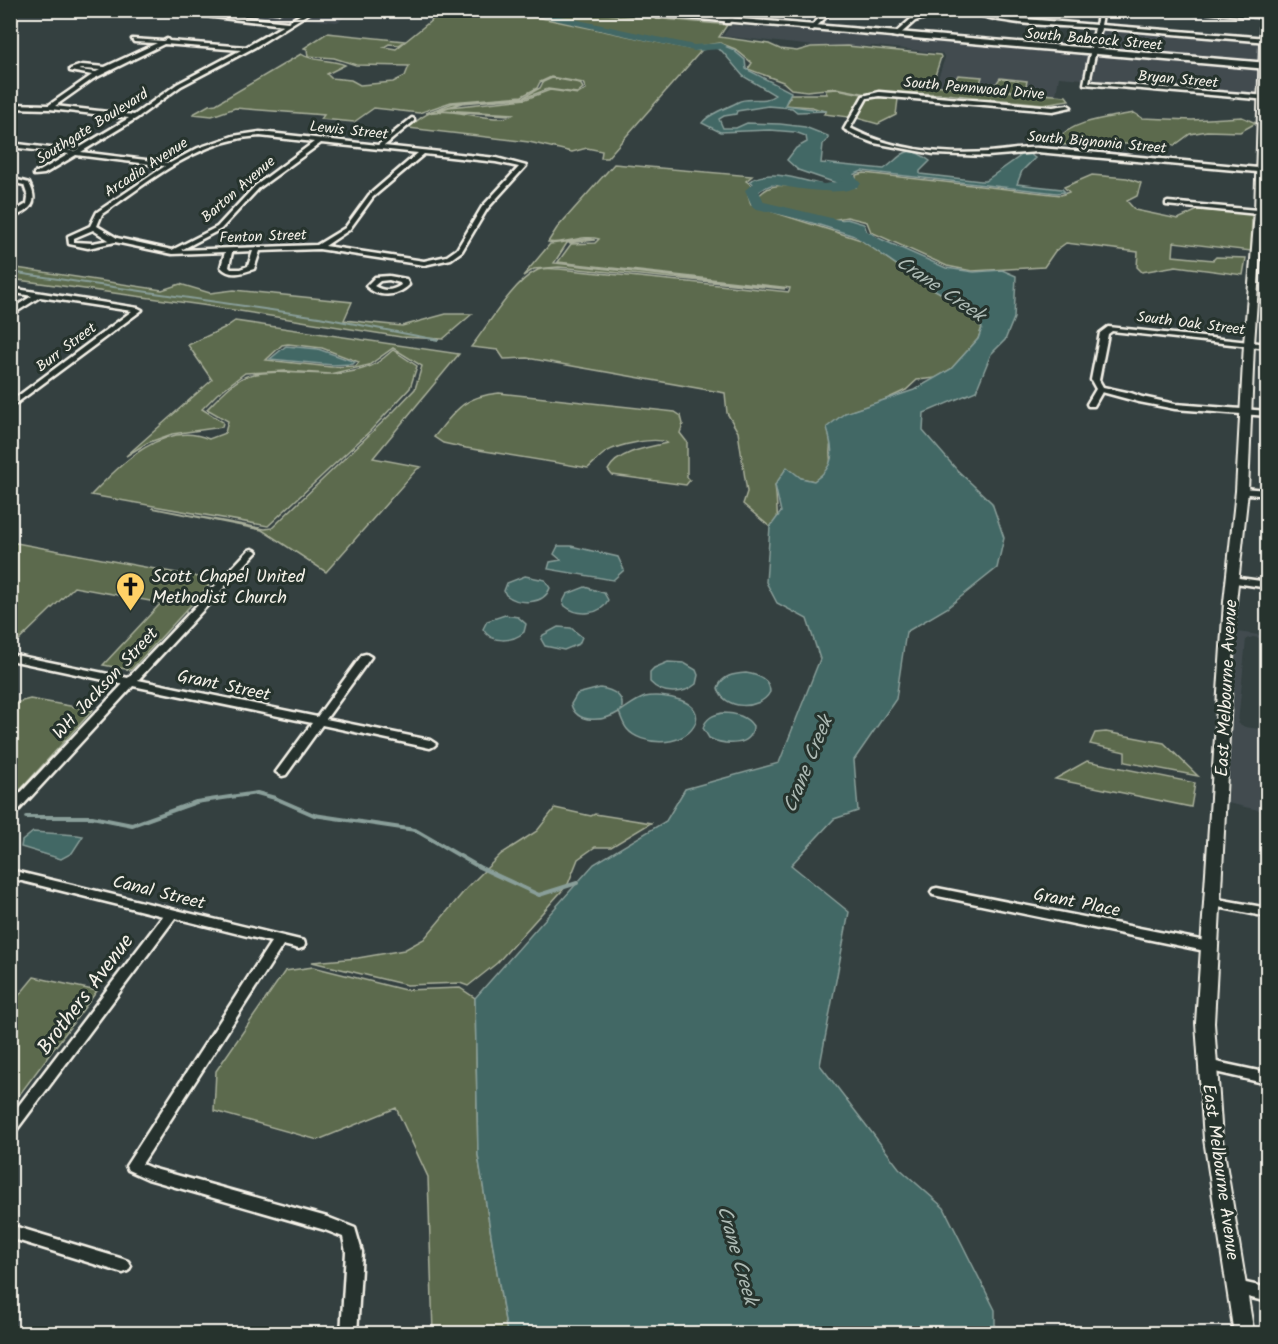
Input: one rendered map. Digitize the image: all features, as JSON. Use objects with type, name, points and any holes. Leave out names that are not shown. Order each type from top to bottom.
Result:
[{"type":"main road","name":"South Babcock Street","points":[[600,10],[661,13],[727,22],[1266,67]]},
{"type":"street","points":[[154,10],[201,12],[289,23]]},
{"type":"street","name":"Southgate Boulevard","points":[[289,23],[304,10]]},
{"type":"street","name":"Southgate Boulevard","points":[[76,153],[135,117],[184,82],[312,10]]},
{"type":"street","points":[[727,22],[739,10]]},
{"type":"street","points":[[811,29],[831,10]]},
{"type":"street","points":[[895,36],[903,26],[913,20],[948,10]]},
{"type":"street","points":[[969,10],[998,19],[1266,40]]},
{"type":"street","points":[[1093,52],[1102,10]]},
{"type":"street","points":[[1182,10],[1265,15]]},
{"type":"street","name":"East Melbourne Avenue","points":[[1244,1334],[1213,1139],[1205,1023],[1232,580],[1242,491],[1249,344],[1263,212],[1265,15]]},
{"type":"street","points":[[134,40],[244,49]]},
{"type":"street","points":[[50,107],[96,74],[166,41]]},
{"type":"street","name":"Southgate Boulevard","points":[[68,155],[34,174],[42,173],[183,77],[244,49]]},
{"type":"street","name":"Bryan Street","points":[[1093,52],[1086,83],[1265,98]]},
{"type":"street","points":[[96,74],[72,70],[82,67],[105,69]]},
{"type":"street","name":"South Pennwood Drive","points":[[855,134],[847,129],[866,97],[879,94],[1053,109],[1068,107]]},
{"type":"street","points":[[10,106],[50,107],[135,117]]},
{"type":"street","points":[[379,147],[412,120]]},
{"type":"street","points":[[224,132],[235,137]]},
{"type":"street","name":"Lewis Street","points":[[200,149],[235,137],[260,134],[496,160],[526,166]]},
{"type":"street","name":"South Bignonia Street","points":[[855,134],[921,150],[987,154],[1020,149],[1037,150],[1264,171]]},
{"type":"street","name":"Barton Avenue","points":[[172,252],[219,228],[257,187],[319,141]]},
{"type":"street","points":[[10,145],[68,155],[168,167]]},
{"type":"street","name":"Arcadia Avenue","points":[[115,240],[93,246],[81,246],[71,243],[70,237],[93,227],[99,213],[168,167],[200,149]]},
{"type":"street","points":[[319,247],[347,229],[371,196],[423,152]]},
{"type":"street","points":[[68,155],[76,153],[168,167]]},
{"type":"street","name":"Fenton Street","points":[[93,227],[115,240],[172,252],[319,247],[424,263],[449,258],[460,250],[484,208],[526,166]]},
{"type":"street","points":[[10,180],[27,184],[33,200],[31,204],[10,217]]},
{"type":"street","points":[[1168,204],[1263,212]]},
{"type":"street","points":[[229,251],[225,267],[229,271],[241,271],[251,267],[257,250]]},
{"type":"street","points":[[389,278],[401,261]]},
{"type":"street","points":[[10,290],[39,294]]},
{"type":"street","points":[[10,314],[39,294]]},
{"type":"street","name":"Burr Street","points":[[10,406],[138,310],[39,294]]},
{"type":"street","name":"South Oak Street","points":[[1100,389],[1095,380],[1104,333],[1111,329],[1268,346]]},
{"type":"street","points":[[1091,404],[1100,389],[1138,400],[1181,407],[1268,414]]},
{"type":"street","points":[[1242,491],[1268,493]]},
{"type":"street","name":"WH Jackson Street","points":[[10,812],[252,552]]},
{"type":"street","points":[[1232,580],[1268,585]]},
{"type":"street","name":"Grant Street","points":[[10,657],[430,744]]},
{"type":"street","points":[[282,772],[366,657]]},
{"type":"street","name":"Canal Street","points":[[10,874],[300,944]]},
{"type":"street","name":"Grant Place","points":[[938,892],[1210,947]]},
{"type":"street","points":[[1212,902],[1268,913]]},
{"type":"street","name":"Brothers Avenue","points":[[10,1128],[171,914]]},
{"type":"street","points":[[280,939],[133,1166],[148,1173],[327,1224],[350,1233],[354,1252],[349,1334]]},
{"type":"street","points":[[1207,1065],[1268,1079]]},
{"type":"street","points":[[10,1231],[123,1266]]},
{"type":"street","points":[[1237,1288],[1268,1295]]},
{"type":"shaded area","points":[[171,11],[356,11],[337,22],[292,18],[285,22]]},
{"type":"shaded area","points":[[731,25],[1259,68],[1258,93],[1059,77],[1056,94],[1025,92],[1026,81],[979,83],[982,77],[958,75],[952,85],[936,84],[945,58],[942,53],[875,46],[814,46],[723,36]]},
{"type":"shaded area","points":[[1100,26],[1261,39],[1259,61],[1098,48]]},
{"type":"shaded area","points":[[1237,632],[1267,636],[1267,639],[1253,637],[1246,639],[1238,723],[1245,727],[1267,730],[1267,812],[1228,803]]},
{"type":"green space","points":[[443,11],[507,11],[701,51],[607,158],[601,158],[602,151],[587,148],[572,152],[529,142],[408,128],[432,112],[452,112],[497,118],[514,114],[440,110],[449,107],[526,99],[550,90],[578,94],[586,89],[583,83],[551,77],[540,82],[537,88],[522,96],[451,102],[419,113],[374,108],[354,122],[321,119],[324,115],[235,108],[212,116],[193,114],[209,105],[216,104],[301,54],[306,57],[345,65],[327,74],[331,78],[351,80],[360,85],[393,82],[405,76],[409,66],[356,65],[334,58],[308,56],[307,49],[304,48],[327,33],[405,41],[399,45],[389,44],[384,47],[396,49]]},
{"type":"green space","points":[[509,11],[691,47],[689,49]]},
{"type":"green space","points":[[518,11],[572,11],[731,25],[727,25],[719,37],[769,44],[780,49],[797,51],[811,47],[847,46],[940,55],[932,85],[1066,96],[1069,100],[1043,104],[945,94],[880,92],[867,94],[836,88],[807,91],[791,89],[783,82],[748,69],[752,63],[735,49],[720,43],[692,47]]},
{"type":"green space","points":[[958,75],[982,77],[980,83],[996,84],[1000,78],[1027,81],[1025,92],[952,85]]},
{"type":"green space","points":[[552,78],[580,83],[583,88],[577,93],[548,89],[524,98],[462,103],[437,110],[508,115],[444,111],[426,113],[453,103],[524,97]]},
{"type":"green space","points":[[837,89],[867,95],[893,93],[898,99],[896,115],[878,124],[857,118],[824,114],[826,112],[812,107],[784,105],[790,97],[789,94],[827,94],[825,90]]},
{"type":"green space","points":[[1134,113],[1142,118],[1192,120],[1242,117],[1256,123],[1240,132],[1207,131],[1190,134],[1175,145],[1082,143],[1064,145],[1054,142],[1080,124]]},
{"type":"green space","points":[[614,164],[752,176],[746,181],[753,186],[747,191],[751,205],[861,240],[921,282],[955,301],[982,327],[978,339],[951,369],[936,378],[917,380],[906,390],[880,402],[845,413],[832,440],[828,469],[814,481],[801,478],[775,485],[778,528],[770,527],[743,504],[747,492],[738,432],[727,413],[725,393],[527,358],[504,359],[498,350],[471,347],[518,285],[536,271],[547,268],[789,292],[790,288],[558,262],[571,244],[595,243],[599,239],[548,242],[557,228]]},
{"type":"green space","points":[[864,173],[1061,195],[1069,192],[1064,187],[1092,175],[1127,178],[1141,183],[1137,196],[1127,201],[1135,210],[1178,219],[1198,210],[1252,214],[1251,251],[1174,242],[1173,256],[1213,260],[1216,257],[1246,258],[1243,275],[1176,266],[1142,272],[1137,267],[1138,252],[1066,243],[1055,251],[1044,267],[972,271],[947,266],[871,232],[867,222],[847,217],[832,220],[762,204],[759,196],[771,187],[786,185],[817,189],[856,187],[856,175]]},
{"type":"green space","points":[[595,240],[567,243],[554,263],[785,289],[559,267],[534,269],[523,276],[550,244]]},
{"type":"green space","points":[[10,267],[162,290],[180,284],[210,293],[234,290],[352,302],[344,320],[402,326],[446,314],[472,314],[443,339],[401,337],[202,305],[11,279]]},
{"type":"green space","points":[[235,321],[459,354],[373,458],[421,467],[326,572],[262,530],[152,508],[265,529],[272,528],[415,389],[422,366],[393,348],[369,365],[330,374],[286,371],[245,373],[217,394],[202,409],[223,422],[222,427],[172,434],[147,443],[126,456],[212,380],[188,345]],"holes":[[[282,345],[322,348],[359,362],[356,366],[331,367],[266,360]]]},
{"type":"green space","points":[[393,350],[417,366],[410,388],[370,431],[268,526],[91,495],[129,459],[160,440],[176,435],[192,434],[209,439],[225,433],[228,421],[207,409],[227,389],[245,377],[280,372],[325,374],[355,371],[374,365]]},
{"type":"green space","points":[[499,393],[675,412],[681,416],[683,424],[680,433],[687,442],[687,477],[690,480],[686,485],[612,475],[608,470],[618,459],[626,455],[667,443],[662,441],[637,442],[612,449],[588,468],[466,448],[443,443],[434,437],[461,406],[476,398]]},
{"type":"green space","points":[[11,542],[214,580],[131,670],[103,665],[161,603],[74,587],[15,644],[11,644]]},
{"type":"green space","points":[[30,699],[93,710],[11,800],[11,704]]},
{"type":"green space","points":[[1106,732],[1164,743],[1198,776],[1125,762],[1125,752],[1090,744],[1095,733]]},
{"type":"green space","points":[[1087,761],[1195,783],[1191,807],[1055,779]]},
{"type":"green space","points":[[555,808],[591,816],[595,814],[651,823],[611,847],[595,847],[578,859],[568,884],[497,963],[468,986],[460,983],[407,985],[312,962],[358,958],[404,950],[424,939],[466,889],[501,854],[537,831]]},
{"type":"green space","points":[[313,967],[405,990],[460,988],[475,998],[478,1155],[507,1333],[433,1333],[428,1177],[396,1108],[318,1140],[214,1111],[216,1071],[285,971]]},
{"type":"green space","points":[[34,977],[97,991],[11,1106],[11,1005]]},
{"type":"water","points":[[720,44],[732,49],[745,60],[746,69],[791,92],[785,105],[827,111],[797,112],[792,108],[768,106],[737,111],[736,114],[719,119],[723,128],[736,128],[747,123],[805,127],[828,136],[823,144],[821,163],[884,169],[901,155],[910,151],[930,161],[920,171],[920,174],[981,181],[985,181],[1019,157],[1018,155],[1030,154],[1035,158],[1022,171],[1017,184],[1062,189],[1065,192],[1057,193],[862,171],[850,176],[853,180],[852,186],[818,188],[776,184],[761,190],[755,196],[760,205],[831,221],[847,219],[864,224],[867,232],[874,235],[861,238],[755,205],[751,191],[756,186],[750,181],[759,177],[769,175],[791,177],[834,187],[839,184],[798,170],[787,160],[796,148],[807,142],[806,136],[795,132],[770,130],[720,132],[702,123],[713,114],[742,100],[766,99],[775,95],[743,76],[722,51],[714,47],[702,50],[689,49]]},
{"type":"water","points":[[876,237],[946,268],[974,272],[1002,270],[1016,276],[1014,318],[1005,340],[991,354],[976,391],[924,413],[923,431],[957,470],[992,503],[1004,538],[997,568],[947,608],[906,632],[896,699],[854,760],[858,811],[834,819],[791,865],[849,912],[820,1065],[899,1168],[944,1208],[995,1310],[995,1333],[507,1333],[478,1155],[475,998],[594,864],[666,821],[685,789],[779,763],[820,659],[807,619],[777,603],[766,582],[770,527],[781,512],[775,485],[787,467],[801,478],[814,481],[830,463],[832,451],[827,427],[845,413],[914,390],[951,369],[978,339],[982,328],[955,301],[921,282],[861,240]]},
{"type":"water","points":[[286,346],[318,349],[355,362],[332,365],[270,359]]},
{"type":"water","points":[[558,546],[571,546],[618,557],[624,570],[613,580],[548,569],[550,562],[561,560],[554,554]]},
{"type":"water","points":[[525,576],[545,580],[550,588],[547,594],[531,602],[518,601],[506,595],[504,591],[507,583]]},
{"type":"water","points":[[585,587],[604,593],[608,600],[605,605],[588,613],[576,612],[565,606],[563,602],[567,594]]},
{"type":"water","points":[[505,615],[518,617],[526,624],[524,632],[514,638],[502,640],[487,634],[483,629],[487,621]]},
{"type":"water","points":[[558,627],[571,628],[582,637],[579,644],[564,650],[545,646],[541,639],[543,635]]},
{"type":"water","points":[[668,662],[684,663],[696,670],[698,675],[696,684],[691,688],[673,692],[660,689],[650,682],[650,672]]},
{"type":"water","points":[[746,673],[759,676],[766,681],[770,692],[765,698],[750,705],[727,701],[718,688],[722,680],[729,676]]},
{"type":"water","points":[[600,688],[609,690],[620,698],[621,711],[645,697],[661,696],[681,700],[694,710],[697,717],[694,726],[680,738],[671,741],[651,741],[633,735],[623,723],[619,712],[606,718],[592,719],[585,718],[574,711],[571,704],[577,694]]},
{"type":"water","points":[[722,713],[731,713],[747,719],[753,726],[748,738],[729,743],[709,738],[703,728],[704,725],[710,718]]},
{"type":"water","points":[[33,832],[83,836],[72,853],[61,859],[21,847],[22,841]]},
{"type":"waterway","name":"Crane Creek","points":[[514,10],[694,48],[721,46]]},
{"type":"waterway","name":"Crane Creek","points":[[828,168],[843,171],[854,184],[824,188],[767,180],[752,190],[758,205],[851,227],[894,255]]},
{"type":"waterway","points":[[10,272],[319,317],[438,340]]},
{"type":"waterway","points":[[26,817],[92,817],[132,825],[196,802],[257,793],[275,798],[314,815],[415,830],[479,867],[539,895],[577,883]]},
{"type":"place","name":"Scott Chapel United Methodist Church","points":[[131,612]]}]
